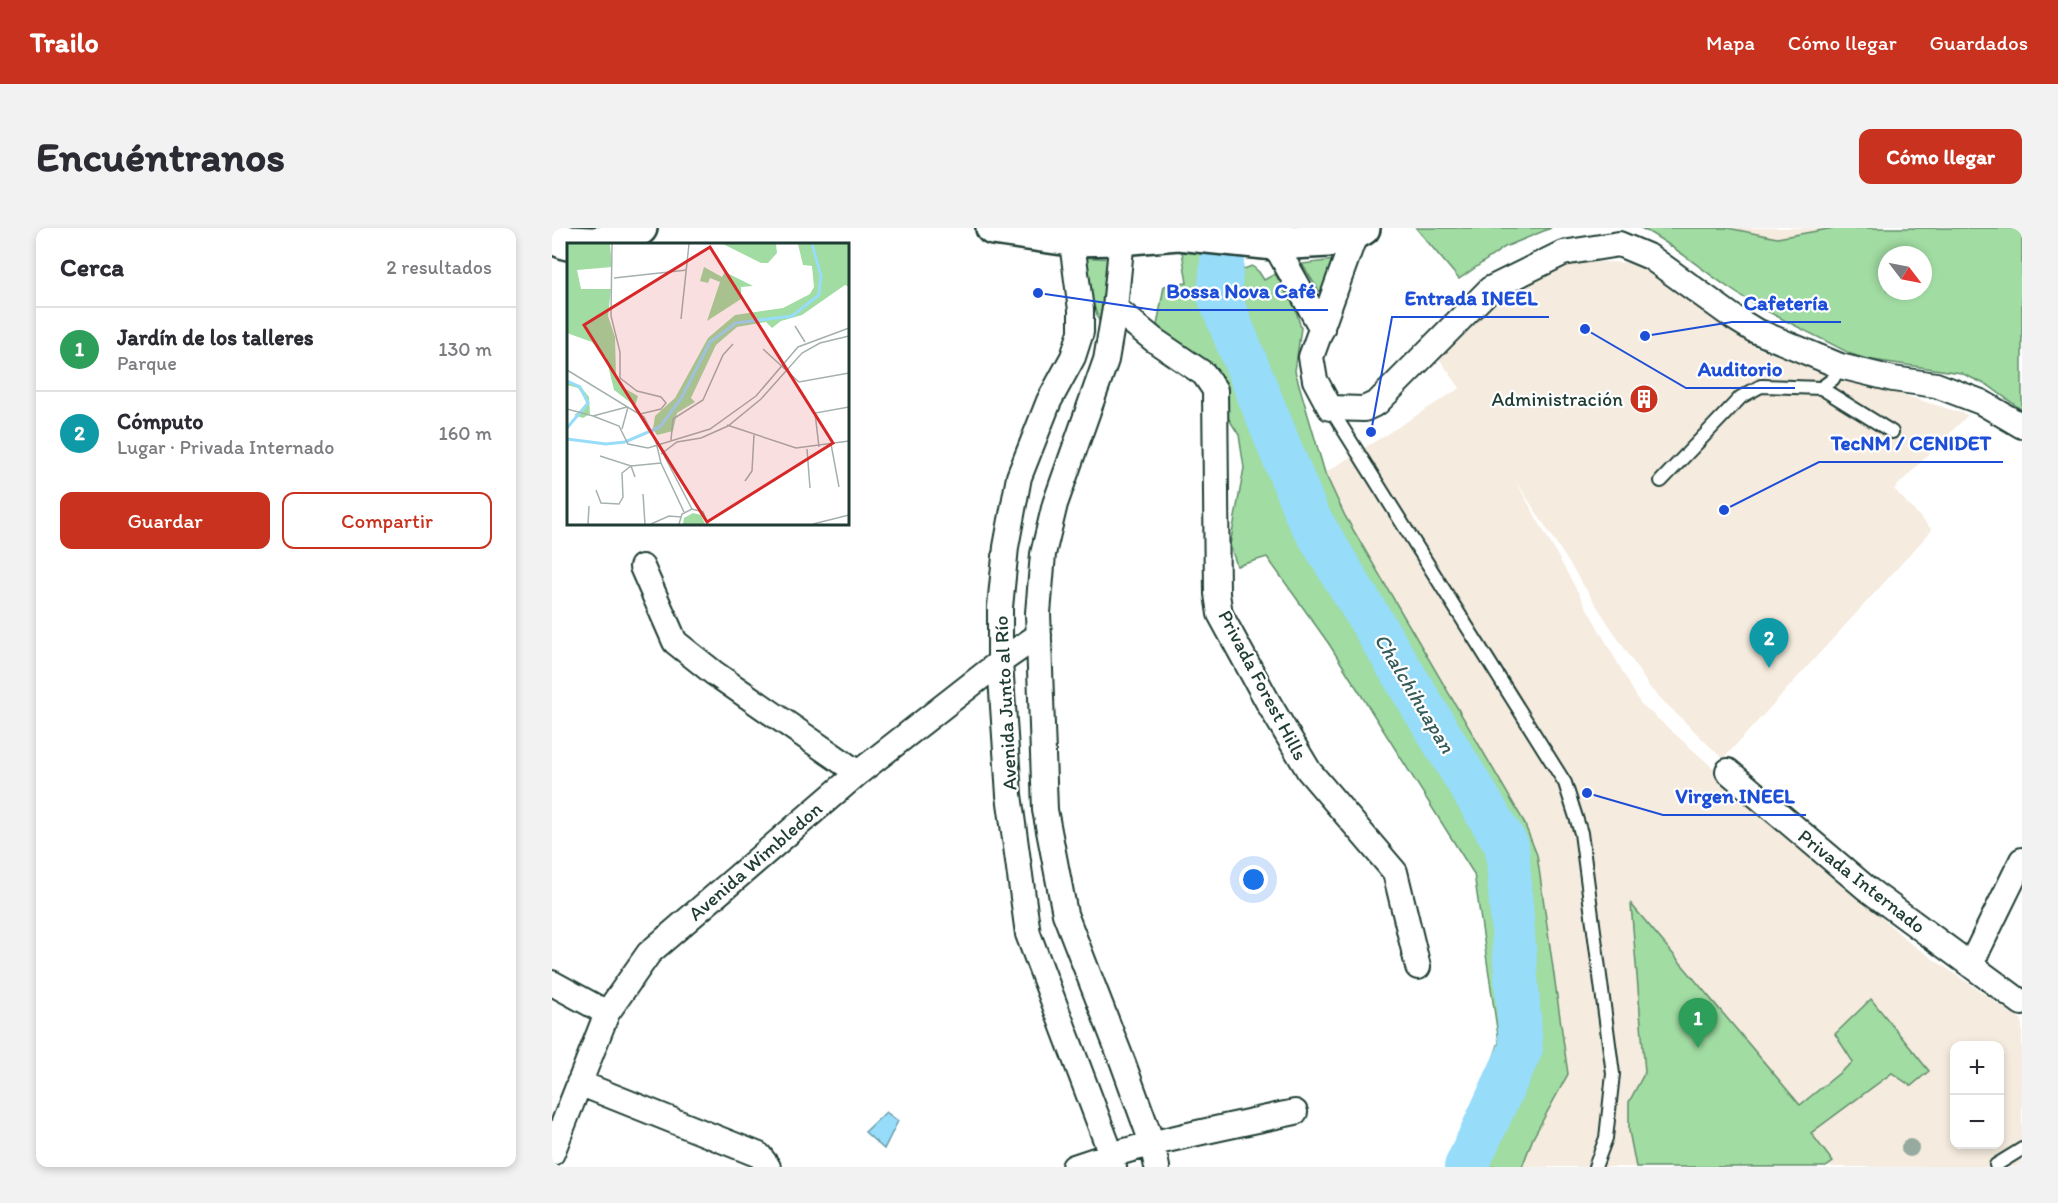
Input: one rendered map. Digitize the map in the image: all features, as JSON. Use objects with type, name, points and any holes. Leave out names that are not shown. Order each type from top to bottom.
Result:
[{"type":"main road","points":[[598,243],[617,240],[640,228]]},
{"type":"main road","points":[[993,228],[1070,233],[1180,232],[1269,242],[1329,240],[1359,230]]},
{"type":"main road","points":[[552,237],[568,243]]},
{"type":"street","points":[[1359,230],[1311,357],[1315,381],[1330,408],[1364,409],[1377,403],[1490,289],[1563,253],[1619,244],[1650,257],[1754,330],[1840,366],[1893,379],[1936,386],[1981,402],[2022,426]]},
{"type":"street","name":"Avenida Junto al Río","points":[[1070,233],[1081,310],[1081,332],[1073,357],[1048,401],[1019,477],[1006,547],[1000,607],[1000,662],[1010,795],[1028,934],[1112,1160]]},
{"type":"street","name":"Avenida Junto al Río","points":[[1122,233],[1115,308],[1106,360],[1055,504],[1043,554],[1038,613],[1045,810],[1065,914],[1123,1063],[1152,1143],[1157,1167]]},
{"type":"street","points":[[1269,242],[1322,329]]},
{"type":"street","name":"Privada Forest Hills","points":[[1115,308],[1154,340],[1204,374],[1215,390],[1217,594],[1220,614],[1309,771],[1395,872],[1418,967]]},
{"type":"street","points":[[1006,547],[1043,554]]},
{"type":"street","points":[[642,567],[675,642],[714,673],[858,773]]},
{"type":"street","name":"Avenida Wimbledon","points":[[552,1153],[607,1013],[649,953],[858,773],[1000,662],[1039,635]]},
{"type":"street","name":"Privada Internado","points":[[1728,771],[1866,888],[2022,1003]]},
{"type":"street","points":[[1971,964],[2022,860]]},
{"type":"street","points":[[552,983],[607,1013]]},
{"type":"street","points":[[579,1083],[759,1155],[768,1167]]},
{"type":"street","points":[[1074,1167],[1112,1160],[1152,1143],[1294,1112]]},
{"type":"lane","points":[[1821,388],[1833,379],[1840,366]]},
{"type":"lane","points":[[1661,481],[1741,397],[1761,386],[1821,388],[1892,432]]},
{"type":"lane","points":[[1330,408],[1565,783],[1581,833],[1613,1074],[1606,1138],[1595,1167]]},
{"type":"lane","points":[[1996,1165],[2022,1149]]},
{"type":"shaded area","points":[[1728,228],[1834,228],[1777,238]]},
{"type":"shaded area","points":[[1582,261],[1631,263],[1648,271],[1755,347],[1968,415],[1894,489],[1932,530],[1723,759],[1650,688],[1514,478],[1640,703],[1910,943],[2022,1020],[2022,1167],[1522,1167],[1533,1138],[1568,1074],[1345,516],[1325,473],[1460,388],[1438,357],[1497,299],[1539,274]]},
{"type":"green space","points":[[1416,228],[1551,228],[1505,247],[1459,279]]},
{"type":"green space","points":[[1641,228],[1728,228],[1777,238],[1834,228],[2022,228],[2022,410],[1989,386],[1961,373],[1866,359],[1851,354],[1773,315],[1743,297]]},
{"type":"green space","points":[[1230,251],[1235,272],[1252,266],[1264,280],[1275,274],[1294,304],[1301,328],[1295,371],[1325,473],[1345,516],[1523,820],[1537,855],[1568,1074],[1533,1138],[1522,1167],[1455,1167],[1499,1042],[1474,874],[1329,644],[1267,557],[1237,566],[1230,545],[1244,468],[1239,435],[1220,405],[1153,348],[1164,286],[1187,283],[1182,252]]},
{"type":"green space","points":[[1079,257],[1116,259],[1101,328]]},
{"type":"green space","points":[[1335,260],[1320,293],[1302,264]]},
{"type":"green space","points":[[1631,904],[1800,1105],[1853,1062],[1835,1034],[1871,999],[1929,1071],[1911,1086],[1892,1073],[1811,1133],[1833,1162],[1826,1167],[1636,1167],[1629,1131],[1629,1102],[1645,1072]]},
{"type":"water","points":[[886,1112],[898,1121],[884,1149],[865,1132]]},
{"type":"waterway","name":"Chalchihuapan","points":[[1225,228],[1219,296],[1307,515],[1507,846],[1521,1048],[1466,1167]]},
{"type":"place","name":"Bossa Nova Café","points":[[1038,293]]},
{"type":"place","name":"Auditorio","points":[[1585,329]]},
{"type":"place","name":"Cafetería","points":[[1645,336]]},
{"type":"place","name":"Administración","points":[[1644,399]]},
{"type":"place","name":"Entrada INEEL","points":[[1371,432]]},
{"type":"place","name":"TecNM / CENIDET","points":[[1724,510]]},
{"type":"place","name":"Cómputo","points":[[1769,668]]},
{"type":"place","name":"Virgen INEEL","points":[[1587,793]]},
{"type":"place","name":"Jardín de los talleres","points":[[1698,1048]]}]
